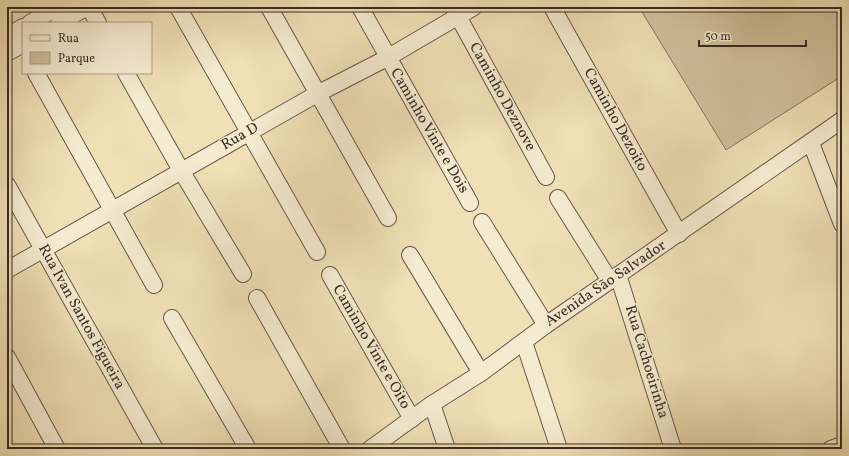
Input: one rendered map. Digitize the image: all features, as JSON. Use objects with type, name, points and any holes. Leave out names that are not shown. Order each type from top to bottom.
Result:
[{"type":"street","points":[[32,22],[58,7]]},
{"type":"street","points":[[61,22],[88,7],[97,22]]},
{"type":"street","points":[[178,7],[317,252]]},
{"type":"street","points":[[269,7],[388,218]]},
{"type":"street","name":"Caminho Vinte e Dois","points":[[360,7],[387,58],[470,203]]},
{"type":"street","name":"Rua D","points":[[7,270],[182,172],[248,132],[387,58],[455,12],[474,7]]},
{"type":"street","name":"Caminho Dezoito","points":[[552,7],[679,234]]},
{"type":"street","name":"Caminho Deznove","points":[[455,12],[546,177]]},
{"type":"street","points":[[37,74],[111,211],[154,285]]},
{"type":"street","points":[[127,74],[182,172],[243,274]]},
{"type":"street","name":"Avenida São Salvador","points":[[370,449],[432,404],[481,373],[546,324],[679,234],[842,120]]},
{"type":"street","points":[[811,143],[842,224]]},
{"type":"street","name":"Rua Ivan Santos Figueira","points":[[7,185],[155,449]]},
{"type":"street","points":[[558,198],[614,278]]},
{"type":"street","points":[[482,222],[546,324]]},
{"type":"street","points":[[410,255],[481,373]]},
{"type":"street","name":"Caminho Vinte e Oito","points":[[330,275],[412,419]]},
{"type":"street","name":"Rua Cachoeirinha","points":[[614,278],[673,449]]},
{"type":"street","points":[[257,298],[342,449]]},
{"type":"street","points":[[172,318],[248,449]]},
{"type":"street","points":[[524,342],[559,449]]},
{"type":"street","points":[[7,357],[57,449]]},
{"type":"street","points":[[432,404],[447,449]]},
{"type":"street","points":[[831,449],[842,444]]},
{"type":"green space","points":[[639,7],[842,7],[842,76],[726,150]]}]
